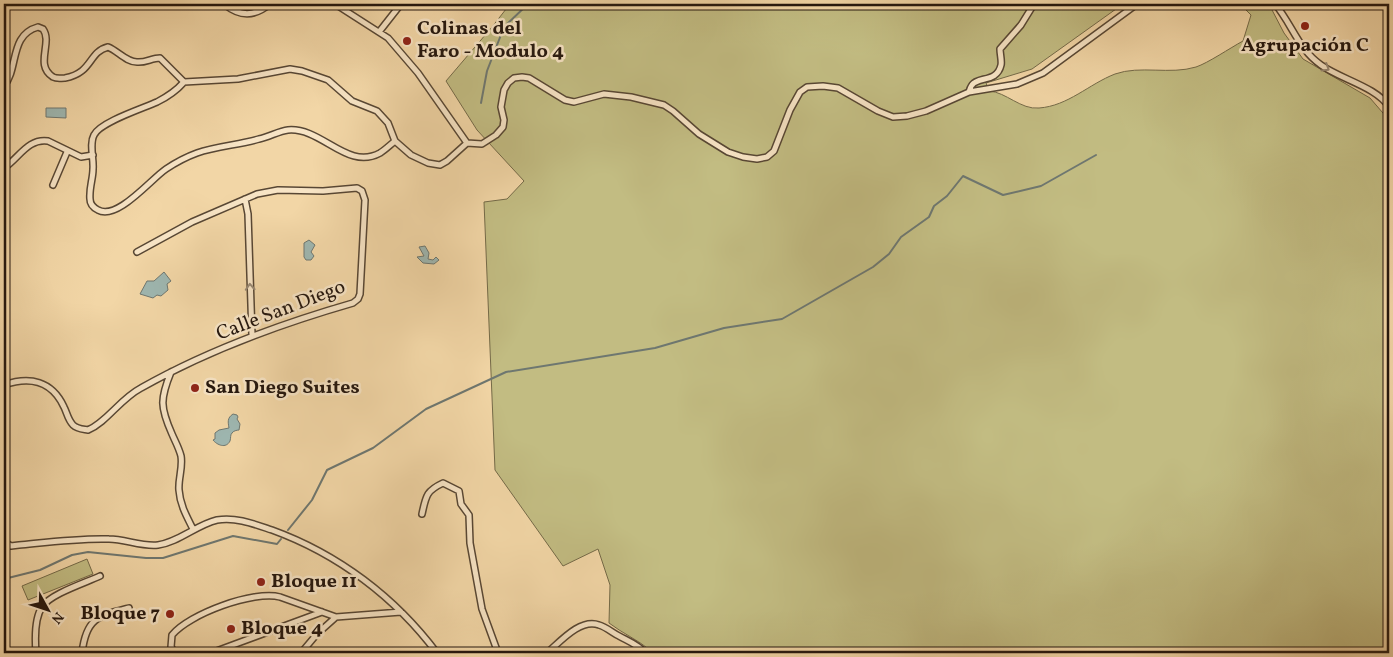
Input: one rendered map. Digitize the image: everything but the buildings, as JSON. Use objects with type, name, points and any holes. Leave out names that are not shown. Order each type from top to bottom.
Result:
[{"type":"street","points":[[224,4],[237,13],[247,15],[262,10],[270,4]]},
{"type":"street","points":[[335,4],[388,38],[418,73],[467,143]]},
{"type":"street","points":[[379,32],[401,4]]},
{"type":"street","points":[[969,92],[974,82],[989,79],[996,74],[1001,65],[1000,49],[1021,25],[1034,4]]},
{"type":"street","points":[[4,86],[10,77],[20,40],[27,32],[38,27],[43,29],[46,34],[44,64],[52,76],[57,78],[82,72],[98,52],[108,47],[114,49],[127,59],[136,62],[160,58],[184,82],[238,80],[290,69],[328,80],[352,101],[377,111],[388,123],[395,141],[420,160],[428,163],[440,165],[447,162],[467,143],[482,144],[496,135],[503,127],[504,120],[501,106],[504,90],[514,78],[522,77],[530,78],[565,100],[574,102],[604,94],[631,97],[664,105],[713,144],[743,157],[757,159],[766,157],[774,151],[790,110],[800,92],[807,87],[823,86],[838,88],[878,111],[893,117],[907,116],[926,111],[969,92],[1017,84],[1043,73],[1137,4]]},
{"type":"street","points":[[1275,4],[1308,55],[1334,73],[1379,96],[1389,107]]},
{"type":"street","points":[[184,82],[178,89],[158,102],[132,112],[98,129],[94,134],[94,170],[90,200],[95,208],[105,213],[112,212],[132,199],[167,168],[196,154],[260,139],[288,130],[311,133],[352,156],[366,157],[379,153],[395,141]]},
{"type":"street","points":[[4,168],[15,160],[25,148],[37,141],[48,142],[80,157],[93,155]]},
{"type":"street","points":[[53,185],[67,152]]},
{"type":"street","name":"Calle San Diego","points":[[4,385],[31,380],[44,384],[58,396],[69,421],[74,426],[88,430],[96,426],[130,394],[171,372],[252,335],[353,303],[358,300],[360,294],[365,200],[362,191],[357,188],[323,191],[278,190],[257,194],[192,222],[136,252]]},
{"type":"street","points":[[245,199],[248,214],[252,335]]},
{"type":"street","points":[[171,372],[163,393],[162,403],[168,426],[180,455],[182,468],[179,489],[183,510],[194,530]]},
{"type":"street","points":[[422,514],[427,494],[434,487],[443,483],[459,492],[461,504],[469,515],[470,543],[482,609],[498,653]]},
{"type":"street","points":[[4,542],[11,546],[19,546],[79,539],[112,539],[157,545],[169,542],[217,520],[245,520],[290,537],[332,558],[354,573],[390,601],[437,653]]},
{"type":"street","points":[[36,653],[36,629],[42,607],[48,600],[100,576]]},
{"type":"street","points":[[175,653],[171,647],[171,641],[172,635],[178,629],[200,616],[229,604],[271,594],[336,617],[401,612]]},
{"type":"street","points":[[82,653],[87,630],[96,618],[129,608]]},
{"type":"street","points":[[211,653],[322,612]]},
{"type":"street","points":[[301,653],[317,634],[336,617]]},
{"type":"street","points":[[547,653],[575,630],[592,624],[599,625],[634,644],[645,653]]},
{"type":"shaded area","points":[[510,4],[1123,4],[1032,69],[986,83],[989,91],[1001,94],[1020,104],[1039,108],[1069,99],[1105,78],[1125,71],[1176,70],[1201,65],[1243,41],[1251,15],[1246,10],[1250,4],[1266,4],[1271,8],[1284,33],[1303,59],[1370,98],[1389,120],[1389,653],[650,653],[650,650],[645,646],[609,623],[610,585],[598,549],[563,566],[495,470],[484,202],[507,199],[524,181],[477,130],[446,81]]},
{"type":"shaded area","points":[[87,559],[93,574],[28,600],[22,586]]},
{"type":"water","points":[[46,108],[66,108],[66,118],[46,117]]},
{"type":"water","points":[[309,240],[315,245],[311,252],[314,256],[311,260],[306,260],[304,257],[304,243]]},
{"type":"water","points":[[425,246],[429,253],[428,259],[433,260],[436,257],[439,260],[434,264],[423,263],[417,257],[424,256],[419,247]]},
{"type":"water","points":[[164,272],[171,281],[167,284],[168,290],[161,296],[157,295],[153,298],[140,294],[147,281],[154,281]]},
{"type":"water","points":[[233,414],[238,417],[239,430],[233,432],[230,441],[226,445],[219,445],[213,440],[215,439],[215,433],[229,428],[228,422]]},
{"type":"waterway","points":[[481,103],[487,71],[504,27],[528,4]]},
{"type":"waterway","points":[[288,530],[312,500],[327,470],[373,448],[426,409],[506,372],[655,348],[724,328],[782,319],[873,267],[889,254],[901,237],[929,217],[934,206],[947,196],[963,176],[1003,195],[1041,186],[1096,155]]},
{"type":"waterway","points":[[4,579],[40,570],[72,555],[88,552],[163,558],[233,536],[277,544],[281,539]]},
{"type":"place","name":"Agrupación C","points":[[1305,26]]},
{"type":"place","name":"Colinas del Faro - Modulo 4","points":[[407,41]]},
{"type":"place","name":"San Diego Suites","points":[[195,388]]},
{"type":"place","name":"Bloque 11","points":[[261,582]]},
{"type":"place","name":"Bloque 7","points":[[170,614]]},
{"type":"place","name":"Bloque 4","points":[[231,629]]}]
